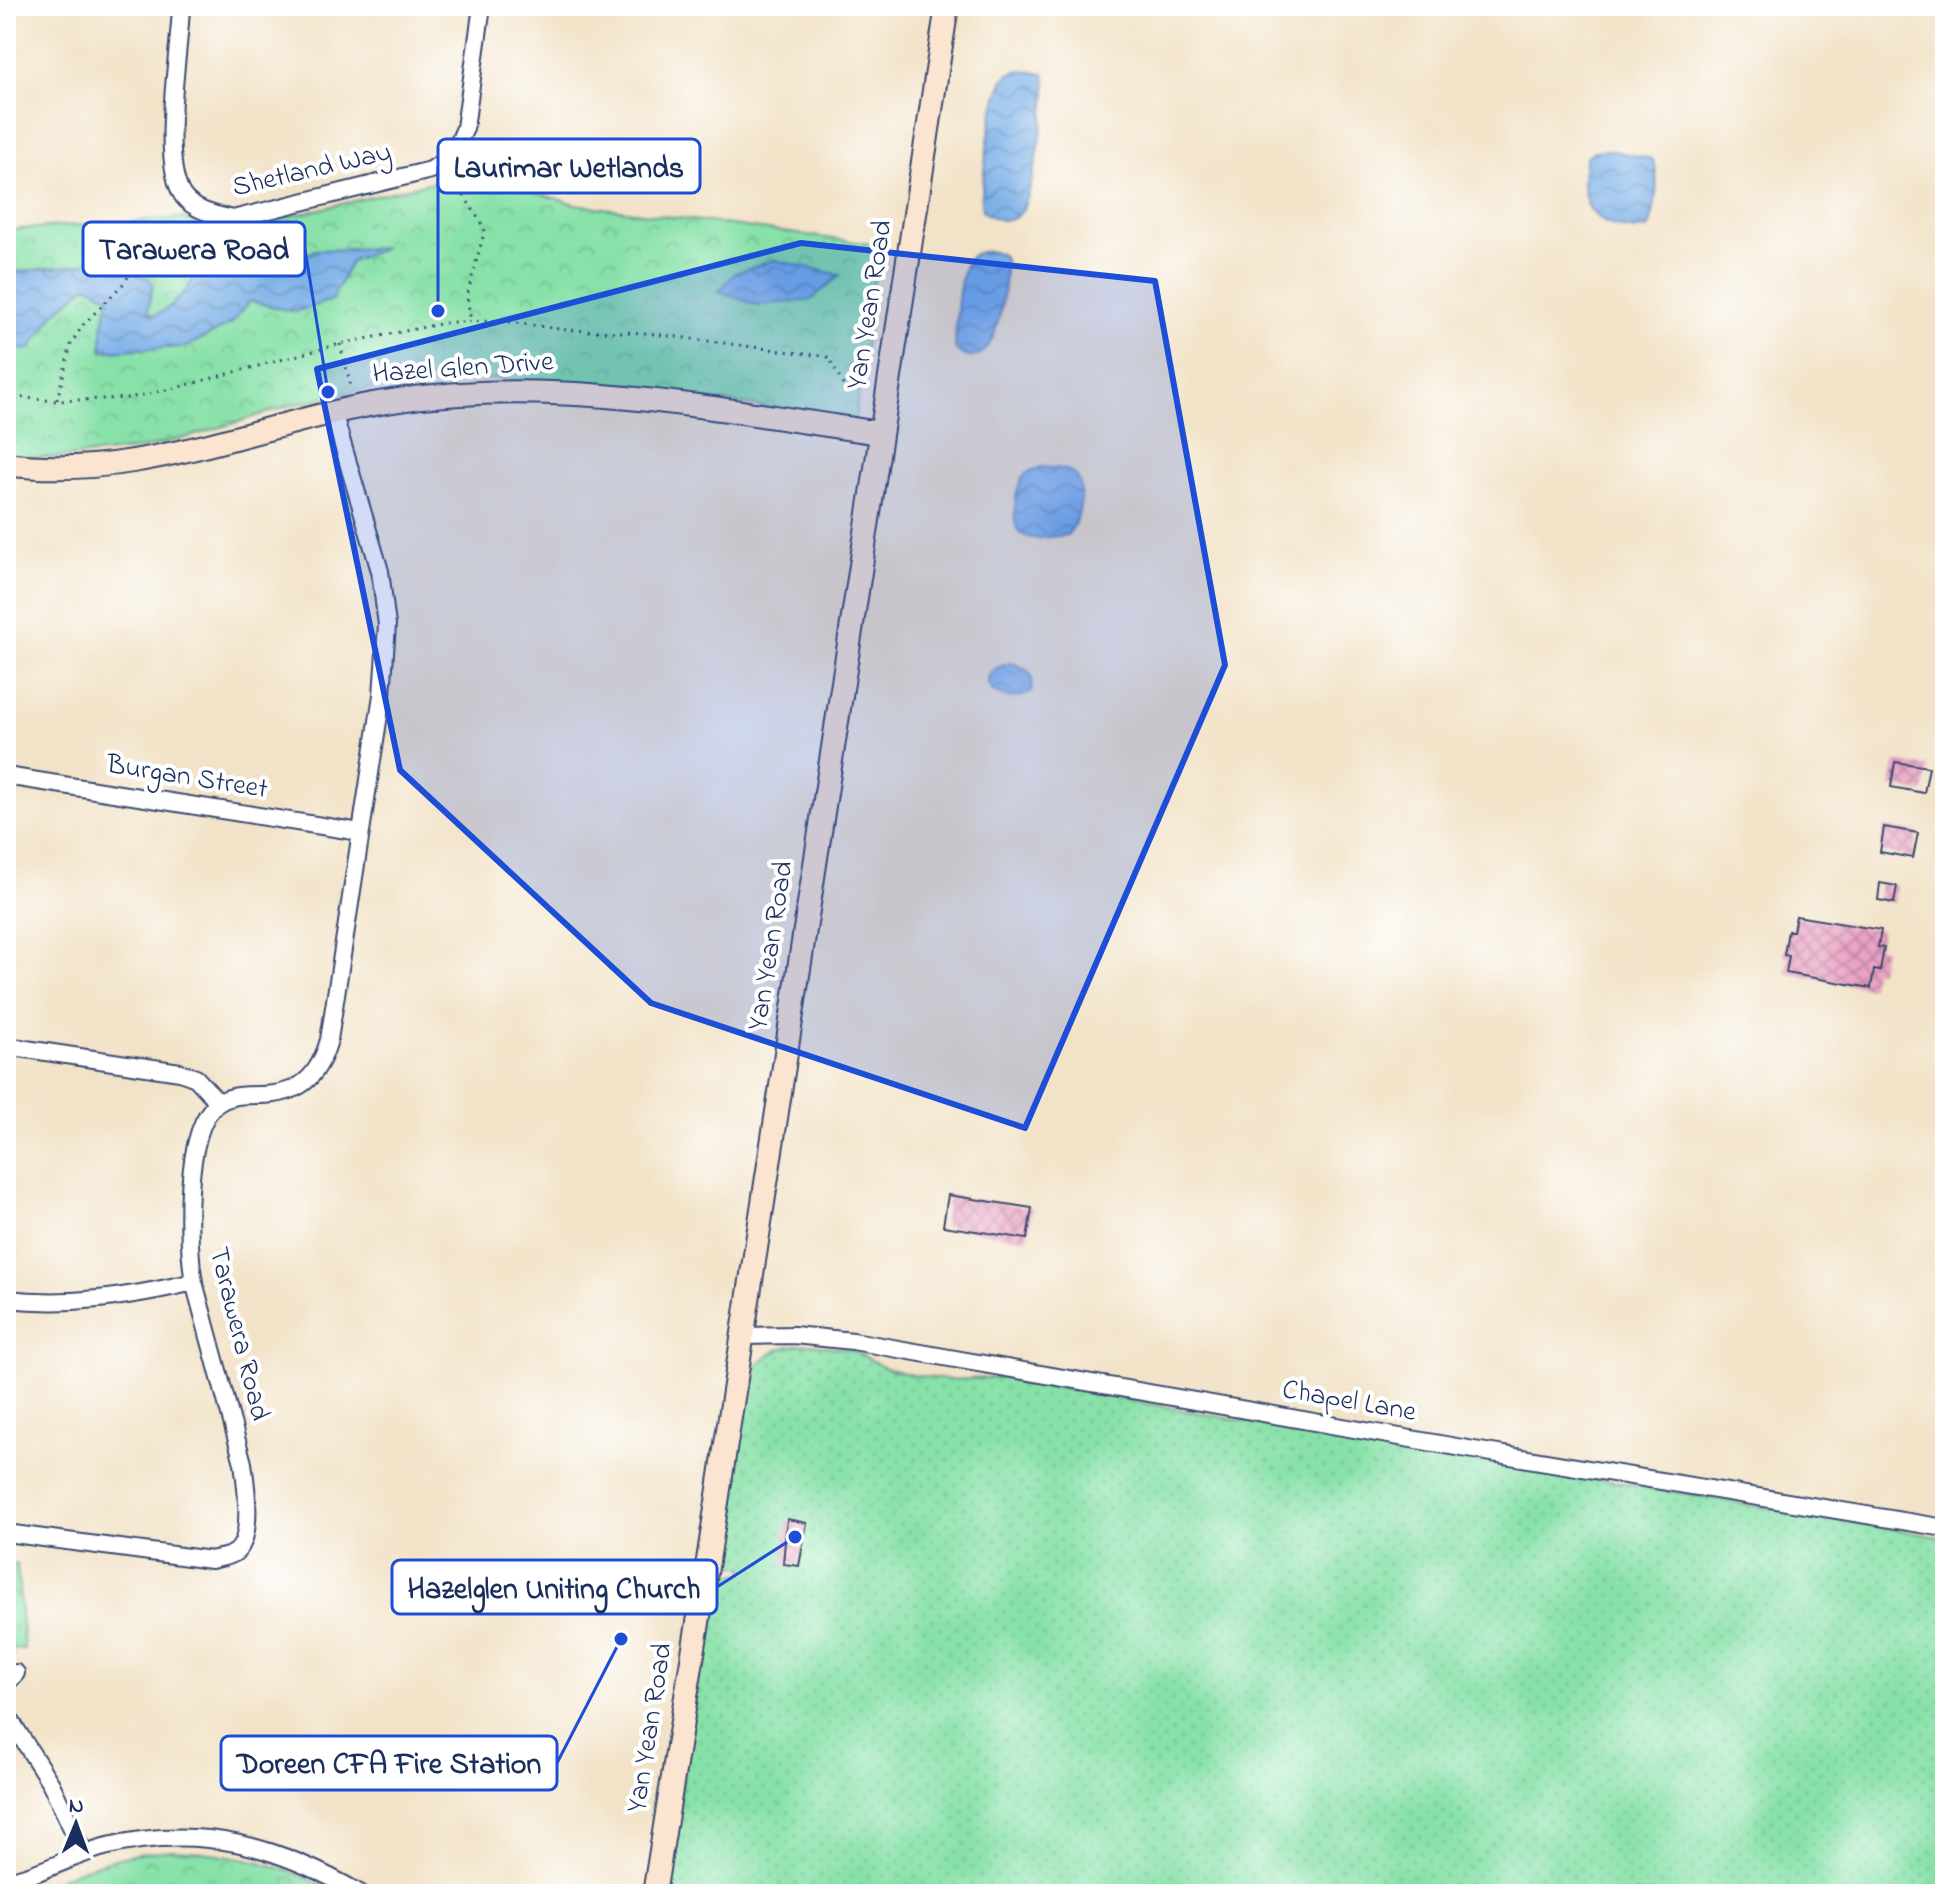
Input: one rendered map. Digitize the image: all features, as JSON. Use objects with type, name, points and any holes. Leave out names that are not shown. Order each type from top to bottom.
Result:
[{"type":"main road","name":"Yan Yean Road","points":[[654,1894],[947,6]]},
{"type":"main road","name":"Hazel Glen Drive","points":[[6,464],[68,467],[144,459],[226,442],[333,412],[399,400],[474,393],[560,391],[702,407],[881,433]]},
{"type":"street","name":"Shetland Way","points":[[181,6],[172,139],[173,173],[184,198],[206,213],[233,219],[431,170],[448,158]]},
{"type":"street","points":[[448,158],[465,128],[482,6]]},
{"type":"street","points":[[6,1046],[180,1072],[196,1078],[219,1103],[240,1096],[274,1095],[291,1090],[305,1083],[318,1069],[329,1040],[382,695],[387,625],[380,571],[333,412]]},
{"type":"street","name":"Burgan Street","points":[[6,776],[360,832]]},
{"type":"street","name":"Tarawera Road","points":[[6,1533],[211,1560],[236,1552],[243,1543],[247,1491],[243,1463],[194,1282],[188,1231],[193,1168],[205,1118],[219,1103]]},
{"type":"street","points":[[6,1299],[101,1301],[194,1282]]},
{"type":"street","name":"Chapel Lane","points":[[743,1336],[794,1335],[853,1341],[1468,1449],[1945,1528]]},
{"type":"street","points":[[6,1713],[51,1784],[84,1854]]},
{"type":"street","points":[[10,1882],[104,1847],[177,1837],[216,1839],[258,1847],[300,1860],[361,1894]]},
{"type":"path","points":[[448,158],[485,229],[467,296],[471,322]]},
{"type":"path","points":[[56,401],[71,344],[83,325],[125,282],[149,241],[173,237],[184,228],[194,204]]},
{"type":"path","points":[[6,396],[56,401],[129,398],[340,344],[450,322],[501,321],[567,330],[647,333],[829,357],[846,391]]},
{"type":"path","points":[[340,344],[355,408]]},
{"type":"path","points":[[6,1628],[12,1644],[11,1678]]},
{"type":"highlighted area","points":[[801,243],[1155,281],[1225,665],[1025,1128],[651,1003],[400,770],[317,369]]},
{"type":"green space","points":[[470,173],[575,204],[879,245],[855,419],[560,381],[454,378],[408,380],[292,405],[141,449],[67,457],[24,458],[6,455],[6,230],[183,218],[220,233]]},
{"type":"green space","points":[[812,1344],[853,1350],[885,1368],[912,1375],[950,1380],[1004,1377],[1394,1449],[1610,1481],[1945,1538],[1945,1894],[666,1894],[715,1582],[723,1576],[744,1573],[744,1567],[725,1564],[720,1557],[733,1523],[741,1410],[748,1383],[760,1362],[781,1349]]},
{"type":"green space","points":[[6,1562],[17,1564],[24,1650],[6,1648]]},
{"type":"green space","points":[[172,1850],[237,1857],[277,1867],[337,1894],[29,1894],[98,1864]]},
{"type":"water","points":[[1021,70],[1044,74],[1043,121],[1025,204],[1016,217],[1001,220],[982,210],[986,152],[997,96],[1009,74]]},
{"type":"water","points":[[1608,150],[1652,159],[1657,184],[1649,228],[1634,230],[1606,223],[1597,217],[1586,201],[1583,180],[1586,157],[1594,151]]},
{"type":"water","points":[[385,248],[351,261],[332,300],[295,312],[250,301],[231,324],[186,347],[102,351],[102,327],[110,297],[87,285],[55,313],[30,349],[6,350],[6,273],[94,263],[112,265],[150,279],[153,285],[148,311],[153,316],[179,298],[192,282],[206,253],[251,254],[290,270],[314,250]]},
{"type":"water","points":[[987,251],[1000,253],[1005,259],[1002,300],[989,345],[981,354],[968,357],[955,348],[961,281],[970,257]]},
{"type":"water","points":[[775,260],[840,275],[811,300],[756,305],[719,291],[735,273]]},
{"type":"water","points":[[1041,467],[1066,470],[1078,480],[1080,505],[1075,523],[1067,535],[1028,537],[1019,531],[1016,524],[1016,497],[1021,481],[1028,473]]},
{"type":"water","points":[[1011,663],[1029,672],[1031,692],[1019,697],[1007,697],[991,689],[988,682],[990,675],[997,668]]},
{"type":"building","points":[[1895,762],[1929,767],[1924,793],[1891,787]]},
{"type":"building","points":[[1884,827],[1918,833],[1913,858],[1880,852]]},
{"type":"building","points":[[1880,883],[1897,886],[1894,903],[1878,900]]},
{"type":"building","points":[[1796,916],[1881,930],[1878,947],[1884,948],[1880,971],[1874,970],[1871,988],[1786,973],[1789,956],[1784,955],[1788,931],[1793,931]]},
{"type":"building","points":[[948,1195],[1032,1208],[1027,1239],[943,1226]]},
{"type":"building","points":[[787,1519],[807,1523],[799,1566],[783,1564]]},
{"type":"place","name":"Laurimar Wetlands","points":[[438,311]]},
{"type":"place","name":"Tarawera Road","points":[[328,392]]},
{"type":"place","name":"Hazelglen Uniting Church","points":[[795,1537]]},
{"type":"place","name":"Doreen CFA Fire Station","points":[[621,1639]]}]
